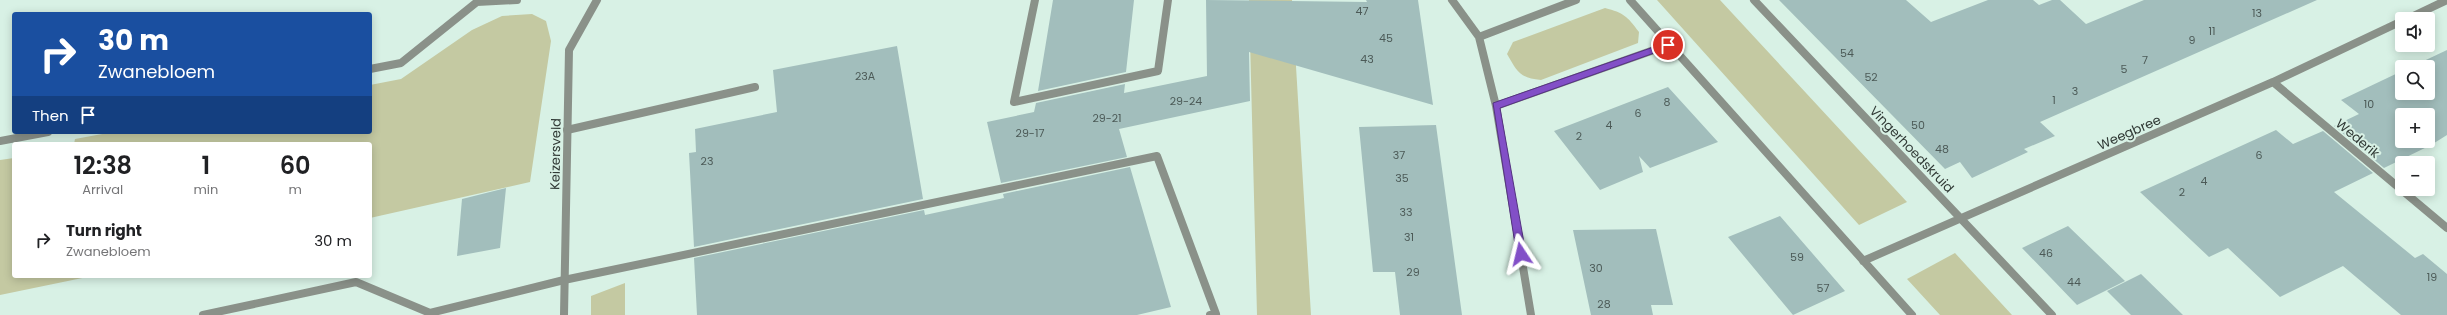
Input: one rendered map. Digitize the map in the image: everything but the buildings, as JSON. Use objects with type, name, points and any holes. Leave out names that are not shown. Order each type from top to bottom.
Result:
[{"type":"street","points":[[372,69],[401,63],[477,2],[517,0]]},
{"type":"street","name":"Keizersveld","points":[[564,315],[569,50],[597,0]]},
{"type":"street","points":[[1035,0],[1014,102],[1158,71],[1168,0]]},
{"type":"street","points":[[1452,0],[1479,37],[1496,106],[1531,315]]},
{"type":"street","points":[[1479,37],[1576,0]]},
{"type":"street","points":[[1630,0],[1668,45],[1912,315]]},
{"type":"street","name":"Vingerhoedskruid","points":[[1754,0],[1962,218],[2052,315]]},
{"type":"street","points":[[2422,12],[2447,0]]},
{"type":"street","name":"Weegbree","points":[[1863,261],[2273,82],[2395,24]]},
{"type":"street","points":[[1496,106],[1668,45]]},
{"type":"street","name":"Wederik","points":[[2273,82],[2447,228]]},
{"type":"street","points":[[567,130],[755,87]]},
{"type":"street","points":[[0,141],[37,134]]},
{"type":"street","points":[[203,315],[356,282],[430,313],[459,310],[564,280],[1157,156],[1216,314],[1210,315]]},
{"type":"green space","points":[[1249,0],[1292,0],[1311,315],[1257,315]]},
{"type":"green space","points":[[1657,0],[1720,0],[1907,202],[1859,225]]},
{"type":"green space","points":[[1605,8],[1625,16],[1631,22],[1639,32],[1638,43],[1541,80],[1528,77],[1520,73],[1513,65],[1507,54],[1513,42]]},
{"type":"green space","points":[[532,14],[546,21],[551,41],[530,182],[372,218],[372,142],[74,142],[75,139],[102,134],[372,134],[372,85],[401,79],[472,30],[502,16]]},
{"type":"green space","points":[[12,158],[12,278],[82,278],[0,295],[0,160]]},
{"type":"green space","points":[[1955,253],[2012,315],[1940,315],[1907,279]]},
{"type":"green space","points":[[625,283],[625,315],[591,315],[591,296]]},
{"type":"route","points":[[1521,254],[1496,106],[1668,45]]}]
